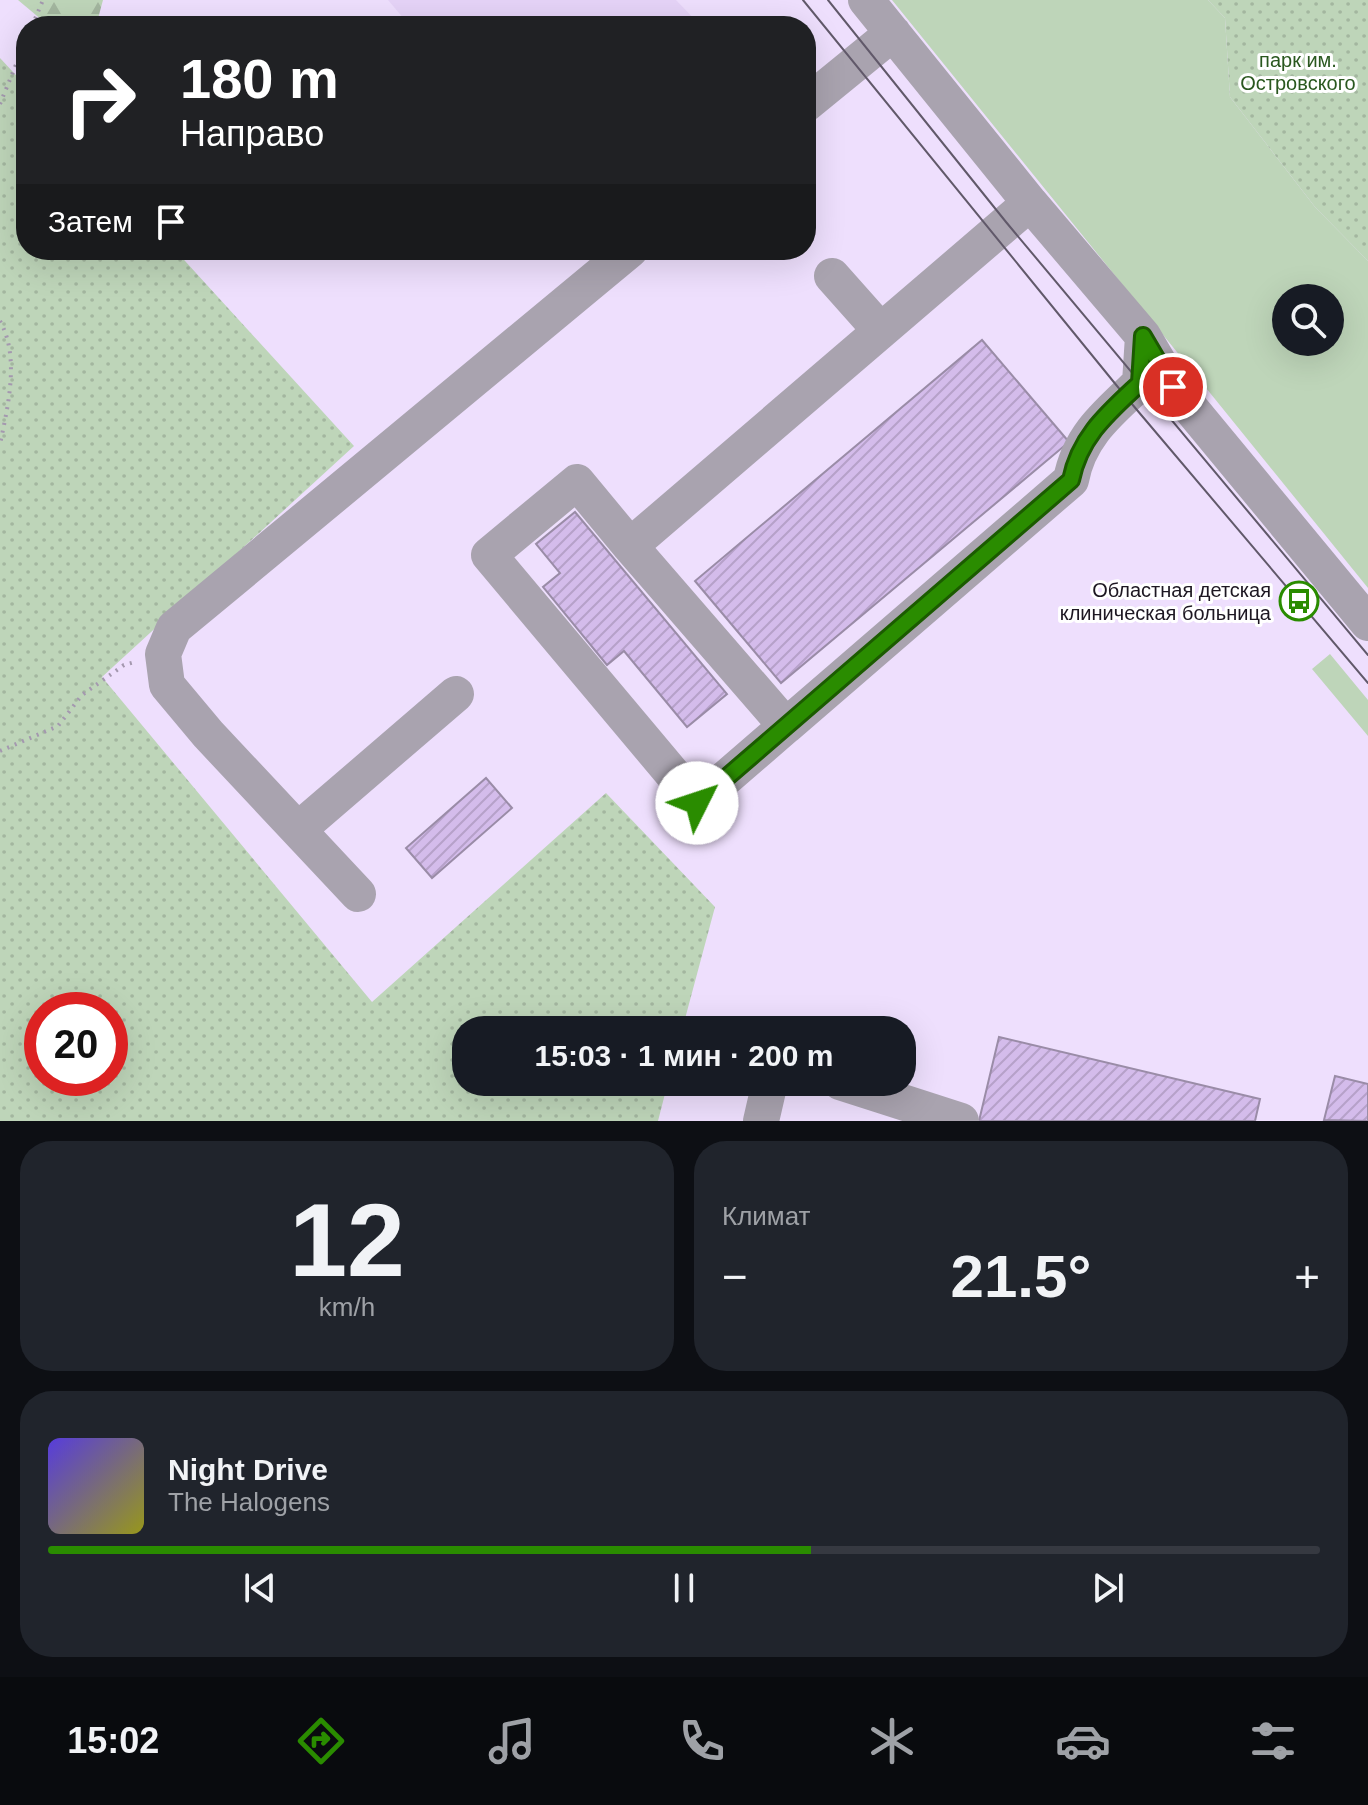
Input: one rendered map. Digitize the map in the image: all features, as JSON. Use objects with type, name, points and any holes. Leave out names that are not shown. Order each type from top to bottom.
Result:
[{"type":"lane","points":[[866,0],[1030,203],[1143,336],[1173,387],[1368,623]]},
{"type":"lane","points":[[816,96],[893,33]]},
{"type":"lane","points":[[630,546],[1030,203]]},
{"type":"lane","points":[[358,894],[167,685],[163,654],[174,628],[618,260]]},
{"type":"lane","points":[[832,276],[880,330]]},
{"type":"lane","points":[[786,726],[577,482],[489,555],[697,803],[1071,480],[1076,457],[1087,435],[1140,383],[1143,336]]},
{"type":"lane","points":[[299,829],[456,694]]},
{"type":"lane","points":[[761,1121],[767,1096]]},
{"type":"lane","points":[[883,1096],[961,1121]]},
{"type":"path","points":[[0,104],[16,65]]},
{"type":"path","points":[[0,321],[9,336],[10,399],[0,444]]},
{"type":"path","points":[[0,751],[58,726],[82,695],[124,665],[163,654]]},
{"type":"shaded area","points":[[388,0],[676,0],[691,16],[402,16]]},
{"type":"green space","points":[[18,0],[103,0],[99,16],[37,16]]},
{"type":"green space","points":[[892,0],[1208,0],[1225,18],[1230,97],[1315,207],[1368,261],[1368,588]]},
{"type":"green space","name":"парк им. Островского","points":[[1208,0],[1368,0],[1368,261],[1315,207],[1230,97],[1225,18]]},
{"type":"green space","points":[[0,58],[16,75],[16,260],[184,260],[354,446],[102,677],[372,1002],[606,793],[715,907],[686,1016],[452,1016],[452,1096],[664,1096],[658,1121],[0,1121]]},
{"type":"green space","points":[[1330,654],[1368,700],[1368,736],[1312,669]]},
{"type":"building","points":[[982,340],[1069,442],[781,683],[695,581]]},
{"type":"building","points":[[575,512],[727,694],[687,727],[624,651],[607,665],[543,587],[560,573],[536,544]]},
{"type":"building","points":[[486,778],[512,808],[432,878],[406,848]]},
{"type":"building","points":[[999,1037],[1260,1099],[1255,1121],[979,1121]]},
{"type":"building","points":[[1335,1076],[1368,1084],[1368,1121],[1324,1120]]},
{"type":"tram line","points":[[803,0],[1126,397],[1368,683]]},
{"type":"tram line","points":[[828,0],[1006,222],[1368,655]]},
{"type":"place","name":"Областная детская клиническая больница","points":[[1299,601]]},
{"type":"route","points":[[697,803],[1071,480],[1076,457],[1087,435],[1140,383],[1143,336],[1173,387]]}]
